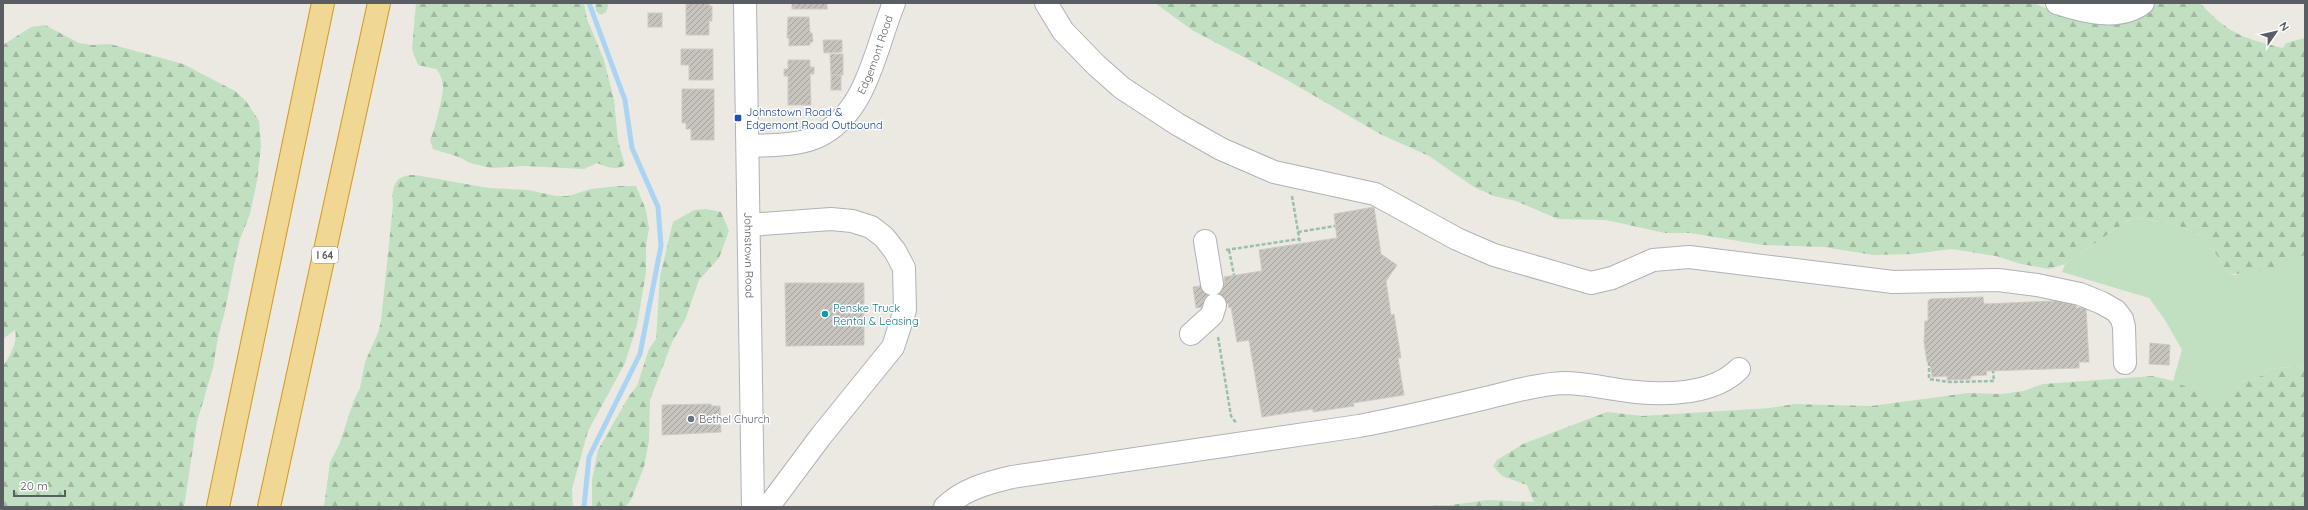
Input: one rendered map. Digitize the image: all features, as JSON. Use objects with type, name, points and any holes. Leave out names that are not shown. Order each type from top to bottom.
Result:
[{"type":"highway","points":[[218,507],[323,3]]},
{"type":"highway","name":"I 64","points":[[269,507],[379,3]]},
{"type":"street","name":"Johnstown Road","points":[[745,3],[753,507]]},
{"type":"street","name":"Edgemont Road","points":[[748,146],[801,142],[817,137],[841,120],[861,94],[894,3]]},
{"type":"street","points":[[1046,3],[1054,18],[1071,40],[1122,88],[1177,124],[1221,149],[1274,172],[1375,194],[1457,239],[1494,255],[1591,283],[1612,278],[1653,260],[1690,257],[1893,282],[1998,280],[2037,285],[2080,294],[2102,303],[2116,311],[2122,319],[2124,327],[2124,362]]},
{"type":"street","points":[[2057,3],[2093,12],[2110,13],[2126,11],[2142,3]]},
{"type":"street","points":[[749,225],[831,220],[852,221],[871,227],[884,237],[896,251],[904,268],[905,310],[893,347],[821,436],[768,507]]},
{"type":"street","points":[[1212,284],[1214,246]]},
{"type":"street","points":[[1191,334],[1212,315],[1215,305]]},
{"type":"street","points":[[945,507],[961,494],[987,483],[1012,477],[1359,426],[1410,417],[1529,388],[1562,384],[1636,392],[1668,393],[1705,388],[1720,383],[1739,369]]},
{"type":"path","points":[[1292,195],[1300,243]]},
{"type":"path","points":[[1298,232],[1335,226]]},
{"type":"path","points":[[1214,246],[1229,250],[1299,239]]},
{"type":"path","points":[[1229,250],[1234,275]]},
{"type":"path","points":[[1217,333],[1231,416],[1235,424],[1244,424]]},
{"type":"path","points":[[1929,362],[1929,380],[1949,382],[1994,381],[1993,371]]},
{"type":"green space","points":[[416,3],[584,3],[587,19],[604,60],[614,100],[618,141],[625,165],[615,168],[597,163],[584,169],[525,166],[491,168],[470,163],[459,157],[433,149],[430,140],[442,97],[443,86],[439,72],[436,69],[418,65],[412,49]]},
{"type":"green space","points":[[595,3],[609,3],[606,12],[601,15],[596,11]]},
{"type":"green space","points":[[1155,3],[2033,3],[2078,21],[2091,23],[2152,3],[2200,3],[2229,29],[2247,38],[2283,48],[2286,43],[2305,38],[2305,255],[2257,273],[2229,274],[2205,237],[2174,224],[2139,218],[2127,221],[2065,264],[2049,269],[2021,264],[1996,256],[1951,249],[1913,254],[1873,255],[1824,247],[1763,245],[1690,233],[1665,233],[1606,220],[1558,219],[1516,201],[1494,196],[1474,187],[1429,156],[1380,134],[1287,80],[1192,30]]},
{"type":"green space","points":[[45,25],[79,43],[92,45],[110,44],[183,64],[235,91],[246,101],[259,121],[261,147],[257,181],[250,214],[240,239],[218,337],[213,368],[197,422],[184,507],[3,507],[3,366],[13,349],[16,335],[15,330],[3,339],[3,45],[31,27]]},
{"type":"green space","points":[[408,175],[489,188],[528,190],[556,196],[568,196],[591,189],[636,186],[646,210],[649,229],[646,245],[646,272],[637,325],[625,363],[588,431],[572,489],[573,507],[324,507],[330,462],[339,445],[354,400],[360,388],[365,362],[378,333],[381,321],[394,187],[399,179]]},
{"type":"green space","points":[[706,209],[721,212],[729,231],[719,258],[699,280],[685,320],[672,342],[650,400],[649,441],[644,467],[631,500],[625,507],[592,507],[592,480],[598,450],[629,396],[637,386],[649,349],[656,339],[660,276],[673,222],[694,210]]},
{"type":"green space","points":[[2139,218],[2174,224],[2205,237],[2229,274],[2235,275],[2305,255],[2305,366],[2267,369],[2262,376],[2241,381],[2222,400],[2215,401],[2173,381],[2182,350],[2165,320],[2149,298],[2062,272],[2065,264],[2127,221]]},
{"type":"green space","points":[[2305,366],[2305,507],[1399,507],[1451,505],[1488,500],[1534,502],[1527,485],[1502,476],[1493,466],[1497,460],[1523,444],[1607,412],[1642,416],[1770,408],[1794,404],[1871,406],[1968,393],[2002,394],[2023,391],[2043,384],[2153,376],[2173,381],[2216,400],[2222,399],[2230,388],[2238,382],[2262,376],[2267,369]]},
{"type":"building","points":[[686,3],[709,3],[709,6],[712,6],[712,21],[709,21],[709,35],[686,35]]},
{"type":"building","points":[[792,3],[827,3],[827,9],[792,9]]},
{"type":"building","points":[[648,13],[662,13],[662,27],[648,27]]},
{"type":"building","points":[[788,17],[809,17],[810,33],[812,33],[813,42],[810,42],[810,45],[789,46],[789,38],[787,38]]},
{"type":"building","points":[[823,40],[842,40],[842,52],[824,53]]},
{"type":"building","points":[[681,49],[713,49],[713,80],[689,80],[689,65],[681,65]]},
{"type":"building","points":[[830,54],[843,54],[843,75],[831,75]]},
{"type":"building","points":[[788,60],[810,60],[810,67],[814,67],[814,74],[810,74],[811,105],[788,105],[788,76],[784,76],[784,69],[788,69]]},
{"type":"building","points":[[831,75],[841,75],[841,90],[831,90]]},
{"type":"building","points":[[682,89],[714,89],[714,140],[691,140],[691,129],[686,129],[686,123],[682,123]]},
{"type":"building","points":[[1374,207],[1381,254],[1397,265],[1386,281],[1391,315],[1394,314],[1401,358],[1398,358],[1404,395],[1353,403],[1354,406],[1313,412],[1313,409],[1262,417],[1249,340],[1237,342],[1231,307],[1229,308],[1228,303],[1196,308],[1193,287],[1225,282],[1224,277],[1262,271],[1259,250],[1337,238],[1334,214]]},
{"type":"building","name":"Penske Truck Rental & Leasing","points":[[785,283],[864,283],[864,345],[786,346]]},
{"type":"building","points":[[1983,297],[1984,304],[2076,300],[2076,308],[2086,307],[2089,362],[2079,362],[2079,368],[1986,371],[1987,375],[1971,376],[1971,379],[1947,380],[1947,376],[1932,377],[1930,362],[1927,362],[1924,342],[1925,321],[1928,321],[1928,301],[1930,299]]},
{"type":"building","points":[[2150,343],[2170,345],[2169,365],[2149,364]]},
{"type":"building","name":"Bethel Church","points":[[711,404],[711,406],[720,406],[721,432],[662,435],[662,405]]},
{"type":"waterway","points":[[584,507],[589,457],[640,354],[661,246],[658,207],[632,148],[625,100],[589,3]]},
{"type":"place","name":"Johnstown Road & Edgemont Road Outbound","points":[[738,118]]},
{"type":"place","name":"Penske Truck Rental & Leasing","points":[[825,314]]},
{"type":"place","name":"Bethel Church","points":[[691,419]]}]
